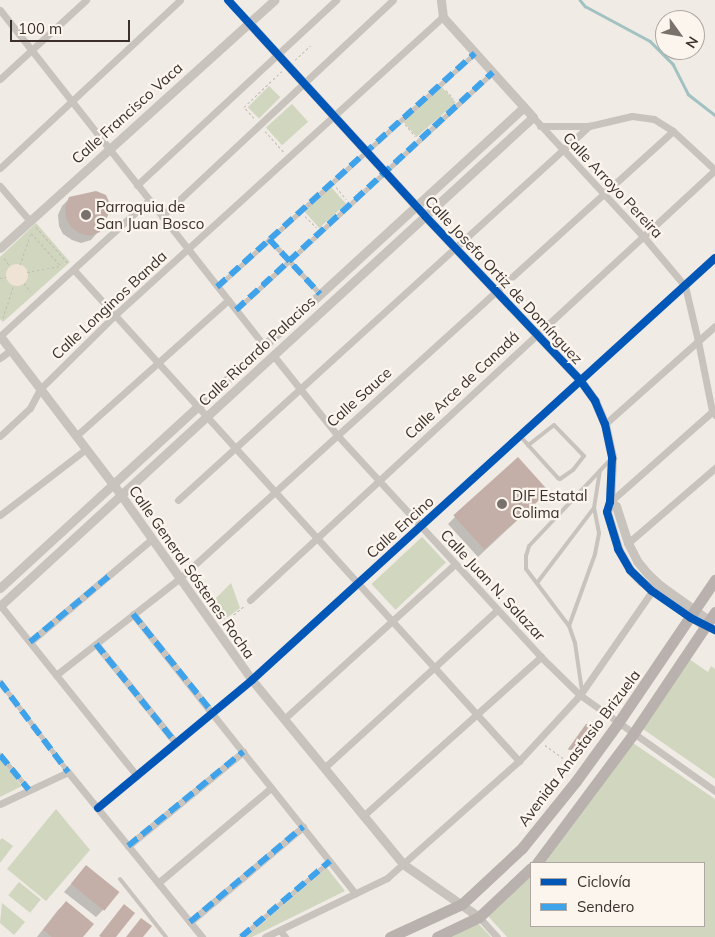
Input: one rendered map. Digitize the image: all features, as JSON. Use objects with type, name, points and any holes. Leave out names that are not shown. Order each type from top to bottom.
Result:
[{"type":"main road","name":"Avenida Anastasio Brizuela","points":[[390,937],[462,904],[522,848],[582,773],[715,580]]},
{"type":"main road","points":[[538,862],[712,624]]},
{"type":"main road","points":[[437,937],[478,917],[530,869]]},
{"type":"street","points":[[0,79],[86,0]]},
{"type":"street","points":[[0,168],[70,100],[180,0]]},
{"type":"street","name":"Calle Josefa Ortiz de Domínguez","points":[[228,0],[496,293],[580,380],[595,401],[605,424],[612,458],[610,502],[607,512],[618,549],[630,570],[652,591],[712,624]]},
{"type":"street","name":"Calle Francisco Vaca","points":[[0,248],[274,0]]},
{"type":"street","points":[[138,185],[336,0]]},
{"type":"street","points":[[162,216],[392,0]]},
{"type":"street","points":[[441,0],[443,17]]},
{"type":"street","points":[[0,10],[264,346]]},
{"type":"street","name":"Calle Arroyo Pereira","points":[[443,17],[540,126],[643,236],[684,286],[714,411]]},
{"type":"street","name":"Calle Longinos Banda","points":[[0,436],[30,408],[40,389],[115,315],[189,250],[443,17]]},
{"type":"street","points":[[217,287],[365,150],[475,52]]},
{"type":"street","points":[[236,310],[493,72]]},
{"type":"street","name":"Calle Ricardo Palacios","points":[[0,588],[524,107]]},
{"type":"street","points":[[540,126],[589,126],[632,116],[654,119],[673,131],[715,170]]},
{"type":"street","name":"Calle Ricardo Palacios","points":[[0,605],[533,117]]},
{"type":"street","points":[[178,500],[589,126]]},
{"type":"street","name":"Calle Sauce","points":[[56,675],[180,578],[673,131]]},
{"type":"street","name":"Calle Arce de Canadá","points":[[250,600],[715,170]]},
{"type":"street","points":[[0,186],[30,221]]},
{"type":"street","points":[[0,336],[149,200]]},
{"type":"street","points":[[269,239],[320,294]]},
{"type":"street","name":"Calle Encino","points":[[98,808],[252,680],[715,258]]},
{"type":"street","points":[[74,270],[519,761]]},
{"type":"street","points":[[76,436],[228,300]]},
{"type":"street","points":[[605,424],[715,326]]},
{"type":"street","name":"Calle General Sóstenes Rocha","points":[[0,336],[113,484],[252,680],[363,816],[403,864],[478,917]]},
{"type":"street","points":[[0,358],[11,350]]},
{"type":"street","name":"Calle Juan N. Salazar","points":[[273,355],[338,436],[541,657],[618,723],[715,791]]},
{"type":"street","points":[[610,502],[714,411]]},
{"type":"street","points":[[0,515],[86,449]]},
{"type":"street","points":[[628,543],[715,468]]},
{"type":"street","name":"Calle Josefa Ortiz de Domínguez","points":[[610,502],[616,506],[628,543],[637,561],[648,574],[693,614]]},
{"type":"street","points":[[30,642],[152,540]]},
{"type":"street","points":[[284,719],[455,564]]},
{"type":"street","points":[[265,937],[387,878],[519,761],[581,693],[652,591]]},
{"type":"street","points":[[0,605],[137,776]]},
{"type":"street","points":[[324,768],[497,610]]},
{"type":"street","points":[[133,614],[355,893]]},
{"type":"street","points":[[96,644],[176,743]]},
{"type":"street","points":[[363,816],[541,657]]},
{"type":"street","points":[[0,682],[68,772],[202,937]]},
{"type":"street","points":[[128,846],[244,752]]},
{"type":"street","points":[[0,754],[29,790]]},
{"type":"street","points":[[0,804],[68,772]]},
{"type":"street","points":[[158,883],[272,788]]},
{"type":"street","points":[[190,922],[303,827]]},
{"type":"street","points":[[242,937],[330,861]]},
{"type":"street","points":[[478,917],[497,937]]},
{"type":"street","points":[[280,930],[285,937]]},
{"type":"lane","points":[[520,436],[528,445],[560,479],[573,470],[584,456],[554,425],[528,445]]},
{"type":"lane","points":[[581,693],[575,643],[569,626],[526,569],[529,546],[612,458]]},
{"type":"lane","points":[[569,626],[598,540],[599,533],[594,508],[600,470]]},
{"type":"lane","points":[[537,583],[594,508]]},
{"type":"lane","points":[[120,879],[166,937]]},
{"type":"path","points":[[289,158],[244,106],[310,46]]},
{"type":"path","points":[[440,84],[458,105]]},
{"type":"path","points":[[400,119],[419,141]]},
{"type":"path","points":[[331,182],[350,204]]},
{"type":"path","points":[[300,211],[320,232]]},
{"type":"path","points":[[30,221],[74,270]]},
{"type":"path","points":[[20,265],[31,233],[60,265],[27,272]]},
{"type":"path","points":[[4,258],[10,266]]},
{"type":"path","points":[[0,278],[6,277]]},
{"type":"path","points":[[24,283],[31,292]]},
{"type":"path","points":[[3,318],[14,285]]},
{"type":"path","points":[[216,629],[250,600]]},
{"type":"path","points":[[538,740],[582,773]]},
{"type":"green space","points":[[269,86],[280,97],[259,119],[248,107]]},
{"type":"green space","points":[[442,87],[456,103],[417,137],[403,121]]},
{"type":"green space","points":[[292,104],[308,122],[282,145],[266,127]]},
{"type":"green space","points":[[330,186],[346,204],[319,228],[303,210]]},
{"type":"green space","points":[[36,223],[70,262],[3,322],[0,319],[0,257]]},
{"type":"green space","points":[[422,537],[446,563],[395,610],[372,584]]},
{"type":"green space","points":[[231,583],[240,608],[224,620],[212,602]]},
{"type":"green space","points":[[689,659],[708,672],[711,666],[715,669],[715,779],[643,729]]},
{"type":"green space","points":[[633,743],[715,799],[715,937],[507,937],[488,916],[530,877],[530,927],[705,927],[705,862],[546,862]]},
{"type":"green space","points":[[0,759],[22,786],[0,797]]},
{"type":"green space","points":[[56,809],[90,850],[46,901],[7,869]]},
{"type":"green space","points":[[2,838],[13,846],[0,863],[0,840]]},
{"type":"green space","points":[[327,868],[345,891],[252,937],[246,937]]},
{"type":"green space","points":[[19,882],[41,900],[30,913],[8,895]]},
{"type":"green space","points":[[2,903],[25,922],[14,935],[0,923]]},
{"type":"green space","points":[[477,922],[491,937],[445,937]]},
{"type":"shaded area","points":[[17,264],[27,271],[28,275],[21,285],[17,286],[7,279],[6,275],[13,265]]},
{"type":"building","name":"Parroquia de San Juan Bosco","points":[[96,191],[106,195],[110,204],[109,213],[100,232],[90,236],[79,233],[71,227],[66,218],[65,207],[69,197]]},
{"type":"building","name":"DIF Estatal Colima","points":[[518,457],[549,491],[484,549],[453,515]]},
{"type":"building","points":[[586,724],[601,725],[583,750],[568,749]]},
{"type":"building","points":[[86,865],[119,892],[104,911],[71,884]]},
{"type":"building","points":[[66,901],[94,924],[83,937],[52,937],[43,930]]},
{"type":"building","points":[[124,904],[135,913],[116,937],[99,936]]},
{"type":"building","points":[[141,918],[152,926],[143,937],[126,937]]},
{"type":"waterway","points":[[580,0],[585,6],[650,41],[673,64],[688,94],[715,115]]},
{"type":"marked path","points":[[217,287],[475,53]]},
{"type":"marked path","points":[[236,310],[493,72]]},
{"type":"marked path","points":[[269,239],[320,294]]},
{"type":"marked path","points":[[30,642],[109,576]]},
{"type":"marked path","points":[[133,614],[213,713]]},
{"type":"marked path","points":[[96,644],[176,743]]},
{"type":"marked path","points":[[0,682],[68,772]]},
{"type":"marked path","points":[[128,846],[243,752]]},
{"type":"marked path","points":[[0,755],[29,790]]},
{"type":"marked path","points":[[190,922],[303,827]]},
{"type":"marked path","points":[[241,937],[330,861]]},
{"type":"cycle path","points":[[228,0],[425,216],[580,380],[595,401],[605,424],[612,458],[610,502],[607,512],[618,549],[630,570],[652,591],[691,618],[715,630]]},
{"type":"cycle path","points":[[98,808],[252,680],[715,258]]},
{"type":"place","name":"Parroquia de San Juan Bosco","points":[[86,215]]},
{"type":"place","name":"DIF Estatal Colima","points":[[502,504]]}]
